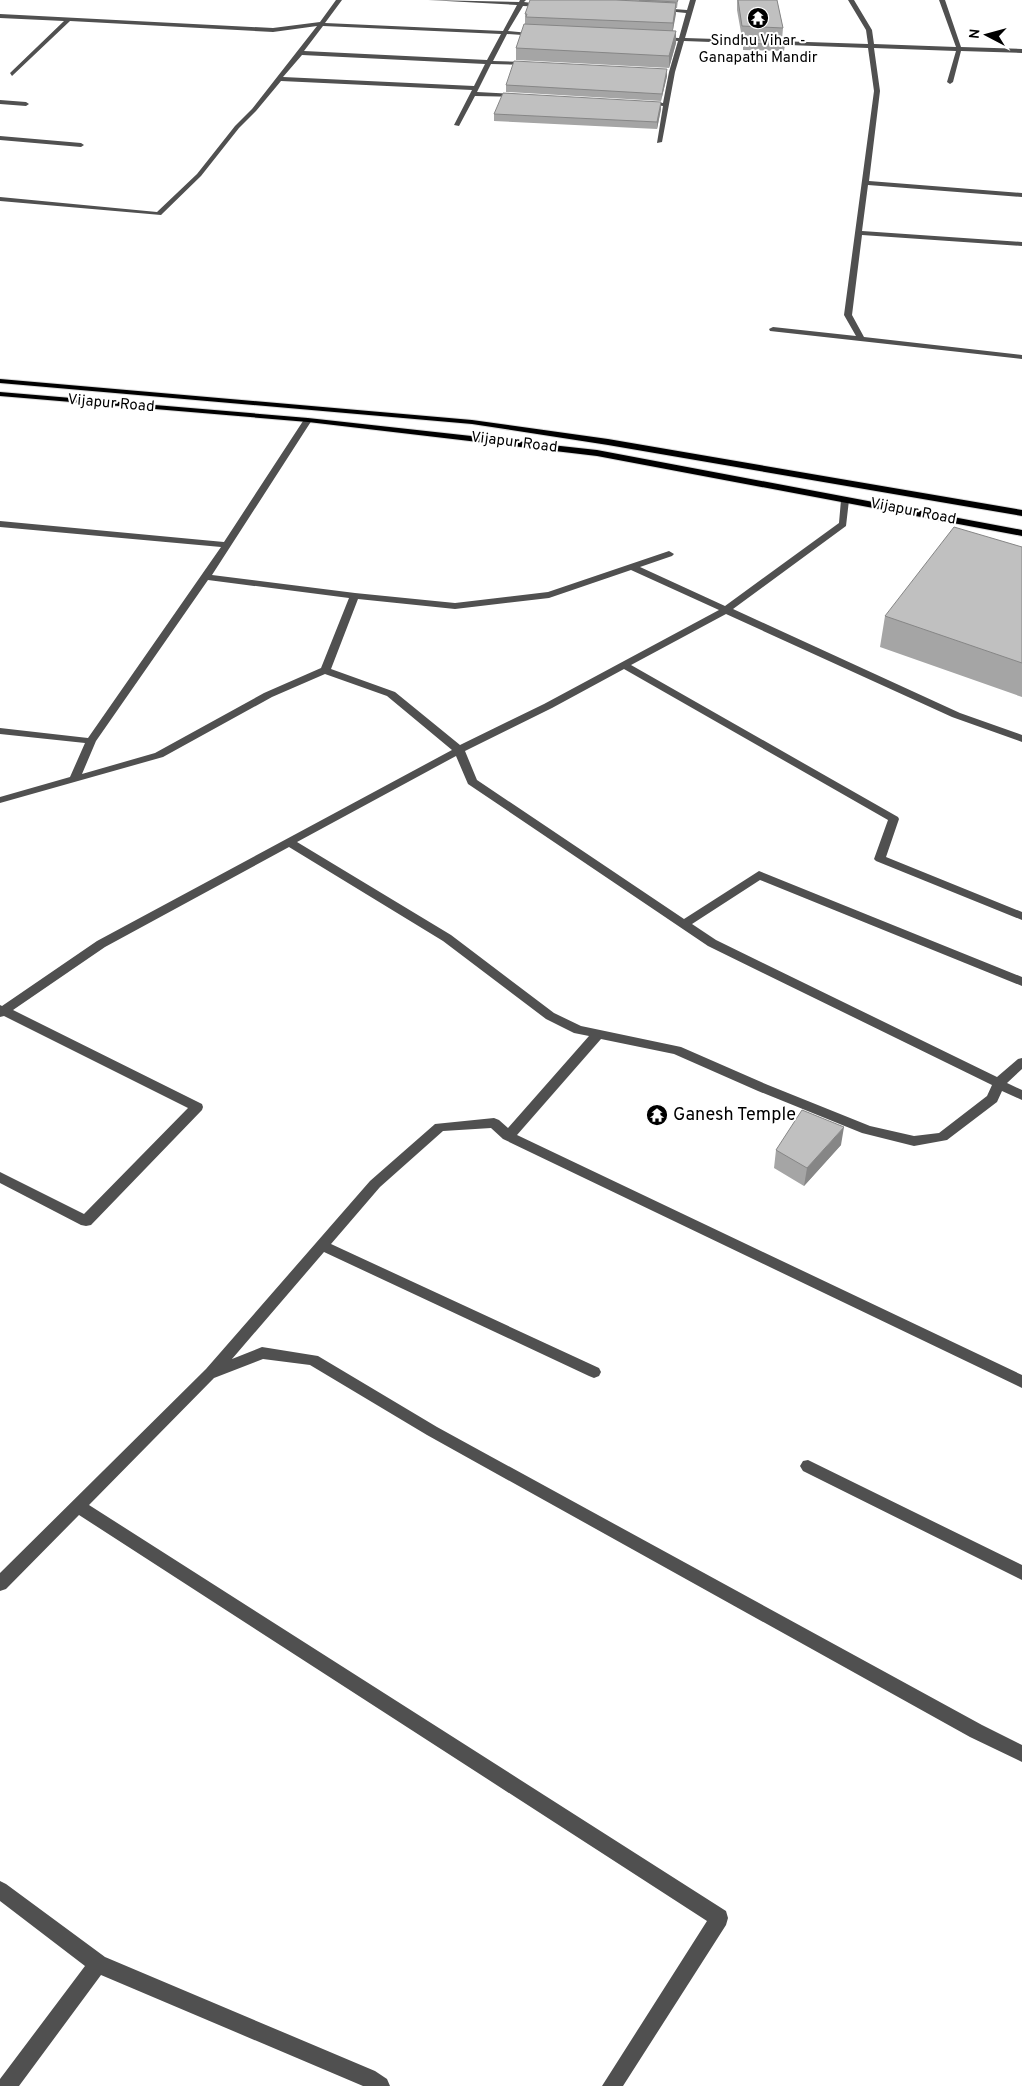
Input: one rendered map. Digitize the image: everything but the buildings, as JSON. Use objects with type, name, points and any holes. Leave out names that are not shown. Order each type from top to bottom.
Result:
[{"type":"main road","name":"Vijapur Road","points":[[0,381],[472,422],[608,442],[1022,513]]},
{"type":"main road","name":"Vijapur Road","points":[[0,394],[308,420],[597,453],[1022,533]]},
{"type":"street","points":[[0,199],[159,214],[199,175],[237,127],[254,110],[300,53],[338,0]]},
{"type":"street","points":[[431,0],[522,2],[551,5]]},
{"type":"street","points":[[659,142],[672,72],[693,0]]},
{"type":"street","points":[[851,0],[869,30],[877,91],[848,315],[861,339]]},
{"type":"street","points":[[942,0],[959,49],[950,82]]},
{"type":"street","points":[[457,125],[522,2]]},
{"type":"street","points":[[650,10],[690,12]]},
{"type":"street","points":[[0,16],[273,30],[320,24],[544,34]]},
{"type":"street","points":[[12,74],[69,20]]},
{"type":"street","points":[[652,38],[1022,51]]},
{"type":"street","points":[[300,53],[537,64]]},
{"type":"street","points":[[662,72],[672,72]]},
{"type":"street","points":[[278,79],[475,91],[522,96]]},
{"type":"street","points":[[0,102],[26,104]]},
{"type":"street","points":[[638,103],[667,105]]},
{"type":"street","points":[[0,138],[81,145]]},
{"type":"street","points":[[864,183],[1022,195]]},
{"type":"street","points":[[859,233],[1022,244]]},
{"type":"street","points":[[774,329],[1022,357]]},
{"type":"street","points":[[74,779],[91,741],[206,577],[308,420]]},
{"type":"street","points":[[1,1011],[101,944],[459,750],[548,706],[726,610],[844,524],[845,500]]},
{"type":"street","points":[[0,524],[225,546]]},
{"type":"street","points":[[206,577],[355,596],[455,606],[549,596],[669,554]]},
{"type":"street","points":[[632,567],[956,715],[1022,739]]},
{"type":"street","points":[[325,670],[355,596]]},
{"type":"street","points":[[624,665],[894,819],[880,859],[1022,916]]},
{"type":"street","points":[[0,800],[159,755],[268,695],[325,670],[391,694],[459,750],[472,782],[712,943],[1022,1095]]},
{"type":"street","points":[[0,731],[91,741]]},
{"type":"street","points":[[289,842],[447,938],[550,1016],[578,1030],[676,1050],[867,1130],[914,1141],[942,1137],[992,1099],[998,1084],[1022,1062]]},
{"type":"street","points":[[684,924],[759,875],[1022,982]]},
{"type":"street","points":[[0,1177],[86,1221],[197,1107],[1,1011]]},
{"type":"street","points":[[508,1136],[598,1034]]},
{"type":"street","points":[[0,1584],[210,1374],[375,1184],[440,1126],[494,1123],[508,1136],[1022,1382]]},
{"type":"street","points":[[322,1245],[594,1372]]},
{"type":"street","points":[[210,1374],[262,1354],[313,1360],[432,1431],[976,1731],[1022,1754]]},
{"type":"street","points":[[808,1466],[1022,1573]]},
{"type":"street","points":[[77,1506],[719,1918],[612,2086]]},
{"type":"street","points":[[0,1890],[98,1964],[368,2078],[380,2086]]},
{"type":"street","points":[[7,2086],[98,1964]]},
{"type":"place","name":"Sindhu Vihar - Ganapathi Mandir","points":[[758,18]]},
{"type":"place","name":"Ganesh Temple","points":[[657,1115]]}]
